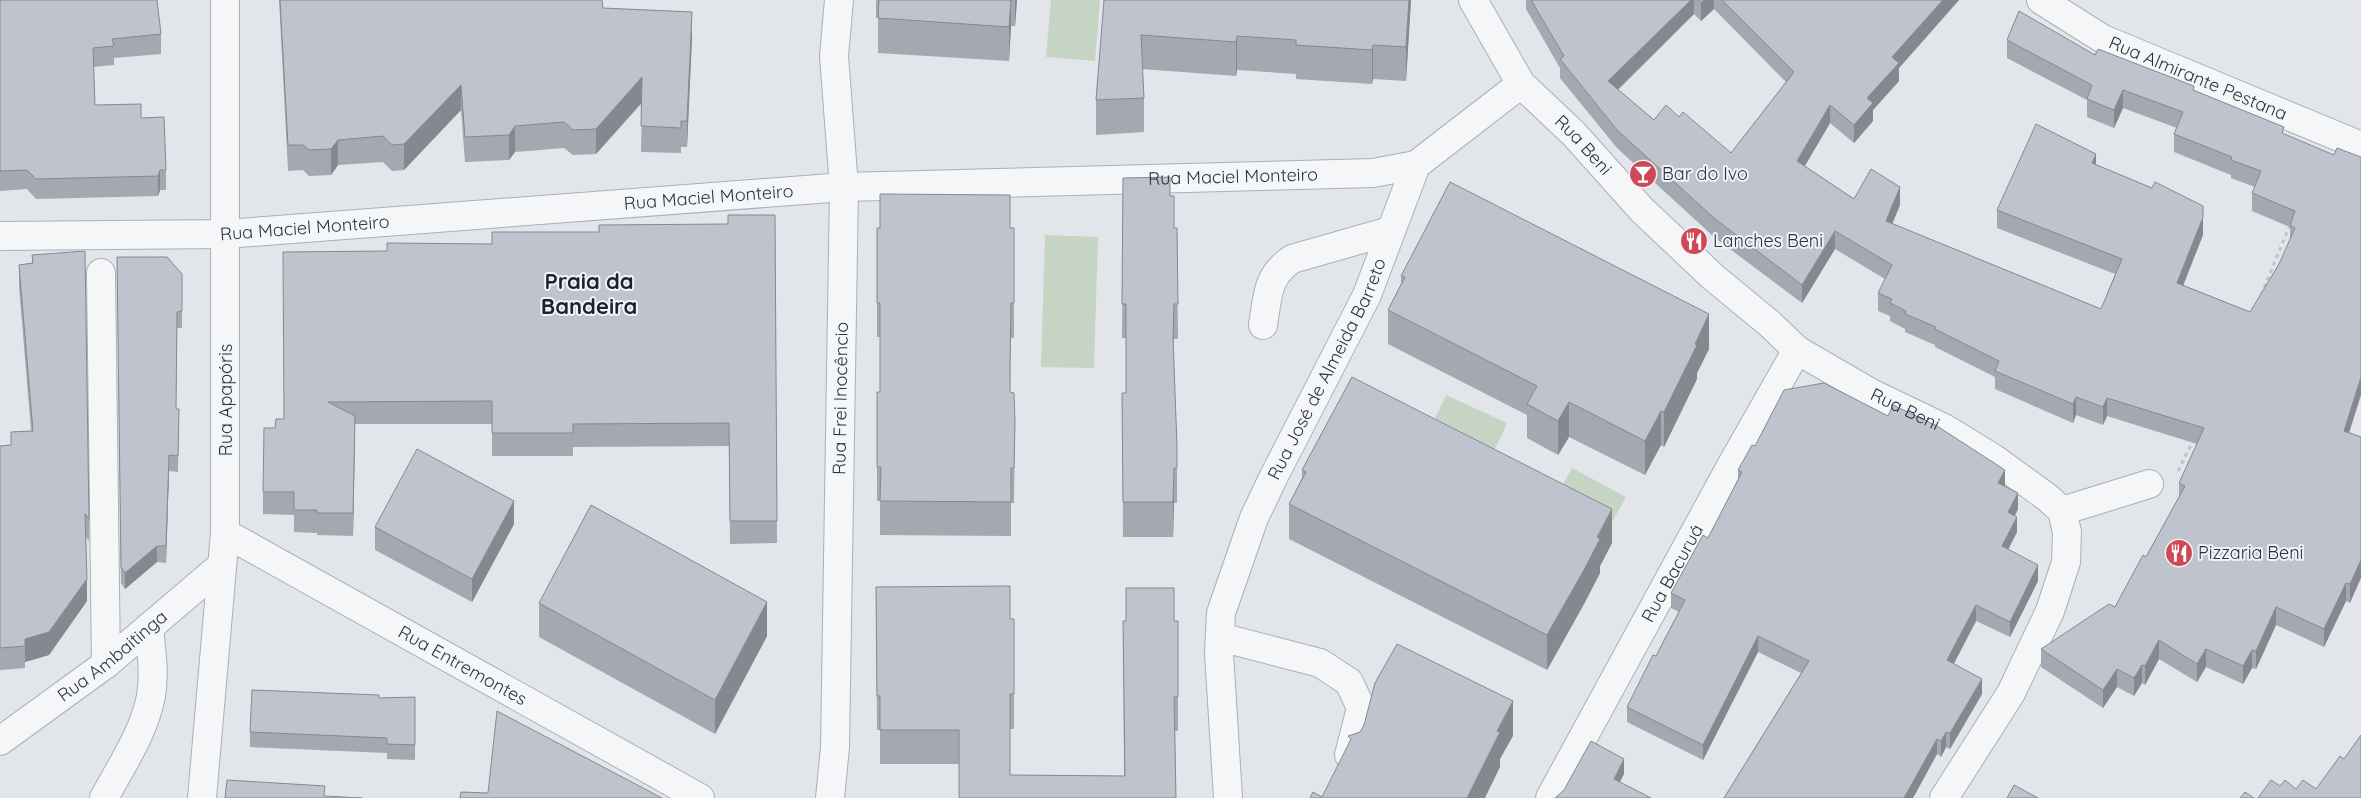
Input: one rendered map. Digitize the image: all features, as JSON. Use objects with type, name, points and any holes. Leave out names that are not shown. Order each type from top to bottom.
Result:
[{"type":"street","name":"Rua Apapóris","points":[[202,798],[225,533],[225,0]]},
{"type":"street","name":"Rua Frei Inocêncio","points":[[830,798],[835,747],[844,187],[834,56],[839,0]]},
{"type":"street","points":[[1416,165],[1521,84],[1473,0]]},
{"type":"street","name":"Rua Almirante Pestana","points":[[2041,0],[2103,39],[2361,146]]},
{"type":"street","name":"Rua Beni","points":[[1521,84],[1574,134],[1663,230],[1712,277],[1797,350],[1871,393],[1944,428],[1985,453],[2048,498],[2062,511]]},
{"type":"street","name":"Rua Maciel Monteiro","points":[[0,236],[226,234],[844,187],[1373,174],[1416,165]]},
{"type":"street","name":"Rua José de Almeida Barreto","points":[[1228,798],[1220,637],[1221,613],[1254,518],[1277,468],[1367,295],[1416,165]]},
{"type":"street","points":[[1263,325],[1270,284],[1278,268],[1292,259],[1390,232]]},
{"type":"street","points":[[102,273],[106,664]]},
{"type":"street","name":"Rua Bacuruá","points":[[1550,798],[1726,474],[1797,350]]},
{"type":"street","points":[[1944,798],[2011,693],[2050,611],[2066,562],[2067,532],[2062,511],[2161,480]]},
{"type":"street","name":"Rua Entremontes","points":[[225,533],[700,798]]},
{"type":"street","name":"Rua Ambaitinga","points":[[0,742],[106,664],[221,566]]},
{"type":"street","points":[[104,798],[138,736],[151,697],[153,669],[149,627]]},
{"type":"street","points":[[1220,637],[1320,663],[1350,682],[1361,708],[1349,755]]},
{"type":"path","points":[[2257,303],[2292,222]]},
{"type":"path","points":[[2161,480],[2181,468],[2197,434]]},
{"type":"green space","points":[[1051,0],[1100,0],[1095,61],[1046,57]]},
{"type":"green space","points":[[1045,235],[1098,237],[1094,368],[1041,367]]},
{"type":"green space","points":[[1446,395],[1507,423],[1491,458],[1430,430]]},
{"type":"green space","points":[[1572,468],[1626,497],[1608,529],[1555,499]]},
{"type":"building","points":[[0,0],[157,0],[161,34],[112,39],[114,46],[93,48],[95,105],[141,104],[141,118],[164,117],[166,170],[160,170],[158,176],[36,179],[27,170],[0,171]]},
{"type":"building","points":[[280,0],[602,0],[603,8],[692,12],[687,121],[681,121],[681,128],[641,126],[642,77],[596,129],[573,130],[564,122],[515,126],[509,135],[465,137],[461,85],[404,144],[392,145],[383,136],[338,140],[331,149],[309,150],[303,145],[288,145]]},
{"type":"building","points":[[879,0],[1011,0],[1009,27],[878,18]]},
{"type":"building","points":[[1104,0],[1409,0],[1406,47],[1373,45],[1372,50],[1296,45],[1296,40],[1237,36],[1236,42],[1141,35],[1144,98],[1096,100]]},
{"type":"building","points":[[1531,0],[1691,0],[1608,81],[1654,120],[1666,105],[1679,117],[1683,112],[1731,153],[1794,72],[1722,0],[1943,0],[1892,57],[1899,63],[1867,98],[1873,103],[1854,125],[1830,105],[1797,161],[1854,199],[1871,169],[1900,187],[1886,221],[2101,309],[2122,259],[1997,210],[2036,124],[2096,154],[2092,163],[2152,188],[2155,182],[2203,206],[2203,217],[2177,283],[2250,312],[2279,264],[2295,228],[2290,225],[2295,211],[2252,193],[2261,171],[2231,160],[2232,157],[2174,134],[2183,112],[2123,90],[2114,110],[2087,99],[2092,85],[2007,40],[2019,11],[2095,55],[2098,49],[2194,86],[2193,90],[2284,127],[2282,133],[2334,155],[2337,148],[2361,157],[2361,377],[2344,431],[2361,437],[2361,560],[2350,584],[2346,583],[2324,629],[2276,607],[2256,651],[2252,650],[2243,666],[2206,649],[2197,664],[2159,640],[2145,666],[2142,665],[2134,678],[2117,669],[2103,690],[2041,649],[2109,604],[2115,607],[2143,555],[2146,557],[2185,486],[2179,483],[2204,428],[2107,398],[2103,407],[2076,397],[2073,404],[1995,371],[1999,361],[1935,329],[1936,327],[1905,314],[1906,311],[1890,303],[1892,299],[1878,293],[1892,265],[1835,231],[1802,285],[1714,218],[1617,130],[1560,59],[1564,56]]},
{"type":"building","points":[[1170,177],[1170,196],[1174,196],[1174,228],[1177,228],[1178,304],[1174,304],[1173,338],[1177,468],[1174,468],[1173,502],[1123,502],[1122,393],[1126,393],[1126,304],[1122,304],[1123,178]]},
{"type":"building","points":[[1450,182],[1709,314],[1695,344],[1697,345],[1664,412],[1661,411],[1645,441],[1569,402],[1558,421],[1527,404],[1537,386],[1388,310],[1405,277],[1401,276]]},
{"type":"building","points":[[880,194],[1010,195],[1010,228],[1014,228],[1014,303],[1011,303],[1010,392],[1014,393],[1015,421],[1014,468],[1011,468],[1011,502],[880,501],[881,467],[877,467],[877,392],[880,392],[880,303],[877,303],[877,228],[880,228]]},
{"type":"building","points":[[728,215],[775,215],[777,521],[730,521],[729,423],[573,424],[573,433],[492,433],[492,401],[328,402],[355,416],[353,513],[317,513],[317,510],[294,510],[294,492],[263,492],[264,428],[275,428],[276,419],[284,419],[283,252],[387,251],[387,243],[492,244],[492,232],[599,232],[599,225],[728,224]]},
{"type":"building","points":[[85,251],[89,519],[85,514],[87,579],[49,632],[25,639],[25,646],[0,648],[0,446],[11,445],[11,432],[33,431],[19,265],[33,263],[32,255]]},
{"type":"building","points":[[117,257],[167,257],[182,274],[182,311],[177,312],[176,409],[179,409],[178,456],[169,455],[166,546],[157,546],[125,573],[121,567]]},
{"type":"building","points":[[1352,377],[1612,509],[1597,537],[1600,539],[1547,635],[1289,504],[1306,472],[1302,470]]},
{"type":"building","points":[[1824,383],[1888,416],[1893,405],[1937,426],[2005,470],[1998,483],[2018,493],[2008,512],[2017,517],[2002,546],[2038,565],[2010,622],[1976,605],[1947,660],[1982,679],[1950,733],[1946,732],[1941,741],[1937,739],[1904,798],[1724,798],[1809,661],[1758,636],[1703,745],[1627,707],[1653,655],[1656,656],[1685,600],[1671,593],[1703,535],[1708,538],[1742,472],[1738,470],[1752,445],[1755,446],[1784,390]]},
{"type":"building","points":[[417,449],[514,501],[472,579],[375,527]]},
{"type":"building","points":[[591,505],[767,602],[715,700],[539,603]]},
{"type":"building","points":[[1010,586],[1010,619],[1014,619],[1014,694],[1010,694],[1010,775],[1125,776],[1123,621],[1126,621],[1126,588],[1174,588],[1174,621],[1178,621],[1178,697],[1174,697],[1176,798],[959,798],[959,730],[880,730],[880,696],[877,696],[876,587]]},
{"type":"building","points":[[1397,644],[1513,701],[1497,731],[1500,732],[1467,798],[1310,798],[1313,792],[1322,797],[1351,739],[1348,736],[1360,732],[1364,725],[1375,683]]},
{"type":"building","points":[[252,690],[379,695],[379,698],[415,697],[415,745],[387,744],[387,738],[250,732]]},
{"type":"building","points":[[497,711],[662,798],[460,798],[461,792],[488,793]]},
{"type":"building","points":[[2361,735],[2361,798],[2258,798],[2271,780],[2280,786],[2285,780],[2296,789],[2303,780],[2316,789],[2340,756],[2344,759]]},
{"type":"building","points":[[1591,741],[1624,759],[1614,779],[1651,798],[1555,798],[1564,790]]},
{"type":"building","points":[[227,780],[325,786],[324,796],[362,798],[225,798]]},
{"type":"building","points":[[2014,785],[2038,798],[2007,798]]},
{"type":"building","points":[[2245,792],[2254,798],[2240,798]]},
{"type":"place","name":"Bar do Ivo","points":[[1643,174]]},
{"type":"place","name":"Lanches Beni","points":[[1694,241]]},
{"type":"place","name":"Pizzaria Beni","points":[[2179,553]]},
{"type":"district","name":"Praia da Bandeira","points":[[589,294]]}]
